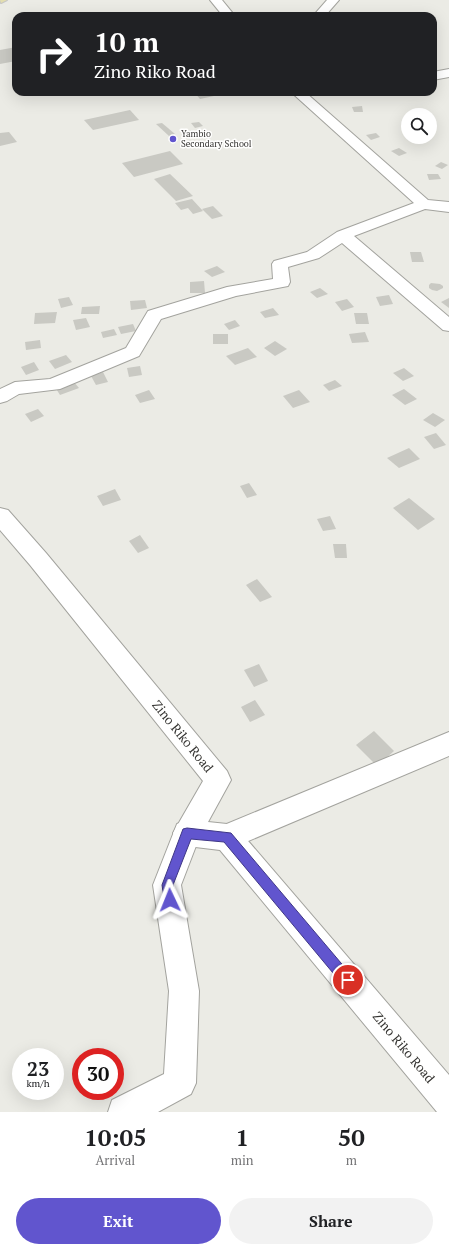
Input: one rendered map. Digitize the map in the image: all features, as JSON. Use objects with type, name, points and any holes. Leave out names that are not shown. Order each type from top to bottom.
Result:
[{"type":"street","points":[[216,0],[226,12]]},
{"type":"street","points":[[322,12],[333,0]]},
{"type":"street","points":[[437,76],[449,74]]},
{"type":"street","points":[[302,96],[424,204]]},
{"type":"street","points":[[0,397],[16,388],[53,385],[133,352],[154,314],[233,291],[282,282],[280,264],[313,255],[343,235],[424,204],[449,207]]},
{"type":"street","points":[[343,235],[449,326]]},
{"type":"street","name":"Zino Riko Road","points":[[0,516],[38,559],[218,780],[187,833]]},
{"type":"street","points":[[124,1112],[180,1083],[184,991],[167,885],[187,833],[227,837],[449,744]]},
{"type":"street","name":"Zino Riko Road","points":[[227,837],[449,1100]]},
{"type":"building","points":[[12,48],[12,62],[0,64],[0,50]]},
{"type":"building","points":[[197,96],[214,96],[200,99]]},
{"type":"building","points":[[362,106],[363,112],[354,112],[352,107]]},
{"type":"building","points":[[130,110],[139,120],[93,130],[84,120]]},
{"type":"building","points":[[199,122],[203,126],[195,128],[191,123]]},
{"type":"building","points":[[162,123],[175,134],[169,136],[156,124]]},
{"type":"building","points":[[9,132],[17,142],[0,146],[0,133]]},
{"type":"building","points":[[376,133],[380,137],[371,140],[366,135]]},
{"type":"building","points":[[399,148],[407,153],[399,156],[391,151]]},
{"type":"building","points":[[170,151],[183,164],[134,177],[122,163]]},
{"type":"building","points":[[441,162],[448,165],[442,169],[435,166]]},
{"type":"building","points":[[170,174],[193,196],[176,201],[154,179]]},
{"type":"building","points":[[427,174],[438,174],[441,179],[429,180]]},
{"type":"building","points":[[192,199],[203,211],[193,214],[188,208],[181,210],[175,203]]},
{"type":"building","points":[[213,206],[223,216],[212,219],[202,209]]},
{"type":"building","points":[[410,252],[421,252],[424,262],[412,262]]},
{"type":"building","points":[[217,266],[225,272],[212,277],[204,271]]},
{"type":"building","points":[[204,281],[205,293],[190,293],[190,282]]},
{"type":"building","points":[[431,283],[440,284],[443,288],[437,291],[432,290],[429,288]]},
{"type":"building","points":[[320,288],[328,294],[317,298],[310,292]]},
{"type":"building","points":[[389,295],[393,304],[380,306],[376,297]]},
{"type":"building","points":[[69,297],[73,305],[61,308],[58,299]]},
{"type":"building","points":[[449,298],[449,308],[441,302]]},
{"type":"building","points":[[347,299],[354,307],[342,311],[335,302]]},
{"type":"building","points":[[145,300],[147,308],[131,310],[130,301]]},
{"type":"building","points":[[100,306],[99,314],[81,314],[82,307]]},
{"type":"building","points":[[273,308],[279,315],[265,318],[260,312]]},
{"type":"building","points":[[57,312],[55,323],[34,324],[35,313]]},
{"type":"building","points":[[354,313],[367,313],[369,324],[356,324]]},
{"type":"building","points":[[86,318],[90,327],[76,330],[73,320]]},
{"type":"building","points":[[235,320],[240,326],[229,330],[224,324]]},
{"type":"building","points":[[133,324],[136,331],[121,334],[118,327]]},
{"type":"building","points":[[114,329],[117,335],[103,338],[101,332]]},
{"type":"building","points":[[365,332],[369,342],[352,343],[349,334]]},
{"type":"building","points":[[213,334],[228,334],[228,344],[213,344]]},
{"type":"building","points":[[40,340],[41,348],[26,350],[25,342]]},
{"type":"building","points":[[275,341],[287,349],[275,356],[264,348]]},
{"type":"building","points":[[248,348],[257,357],[235,365],[226,356]]},
{"type":"building","points":[[66,355],[72,362],[55,369],[49,361]]},
{"type":"building","points":[[34,362],[39,370],[26,375],[21,367]]},
{"type":"building","points":[[140,366],[142,375],[129,377],[127,368]]},
{"type":"building","points":[[404,368],[414,376],[403,381],[393,373]]},
{"type":"building","points":[[103,372],[108,382],[96,385],[91,376]]},
{"type":"building","points":[[335,380],[342,386],[329,391],[323,385]]},
{"type":"building","points":[[73,381],[79,388],[60,395],[55,387]]},
{"type":"building","points":[[404,389],[417,399],[405,405],[392,395]]},
{"type":"building","points":[[149,390],[155,399],[140,403],[135,395]]},
{"type":"building","points":[[299,390],[310,402],[293,408],[283,396]]},
{"type":"building","points":[[38,409],[44,416],[31,422],[25,414]]},
{"type":"building","points":[[433,413],[445,420],[435,427],[423,420]]},
{"type":"building","points":[[436,433],[446,445],[434,449],[424,437]]},
{"type":"building","points":[[409,448],[420,459],[399,468],[387,458]]},
{"type":"building","points":[[249,483],[257,495],[247,498],[240,486]]},
{"type":"building","points":[[115,489],[121,500],[103,506],[97,496]]},
{"type":"building","points":[[409,498],[435,519],[418,530],[393,508]]},
{"type":"building","points":[[330,516],[336,529],[323,531],[317,519]]},
{"type":"building","points":[[140,535],[149,548],[138,553],[129,541]]},
{"type":"building","points":[[333,544],[346,544],[347,558],[335,558]]},
{"type":"building","points":[[257,579],[272,597],[260,602],[246,585]]},
{"type":"building","points":[[259,664],[268,681],[254,687],[244,670]]},
{"type":"building","points":[[255,700],[265,715],[250,722],[241,707]]},
{"type":"building","points":[[374,731],[394,751],[377,766],[356,745]]},
{"type":"place","name":"Yambio Secondary School","points":[[173,139]]},
{"type":"route","points":[[170,900],[167,885],[187,833],[227,837],[348,980]]}]
